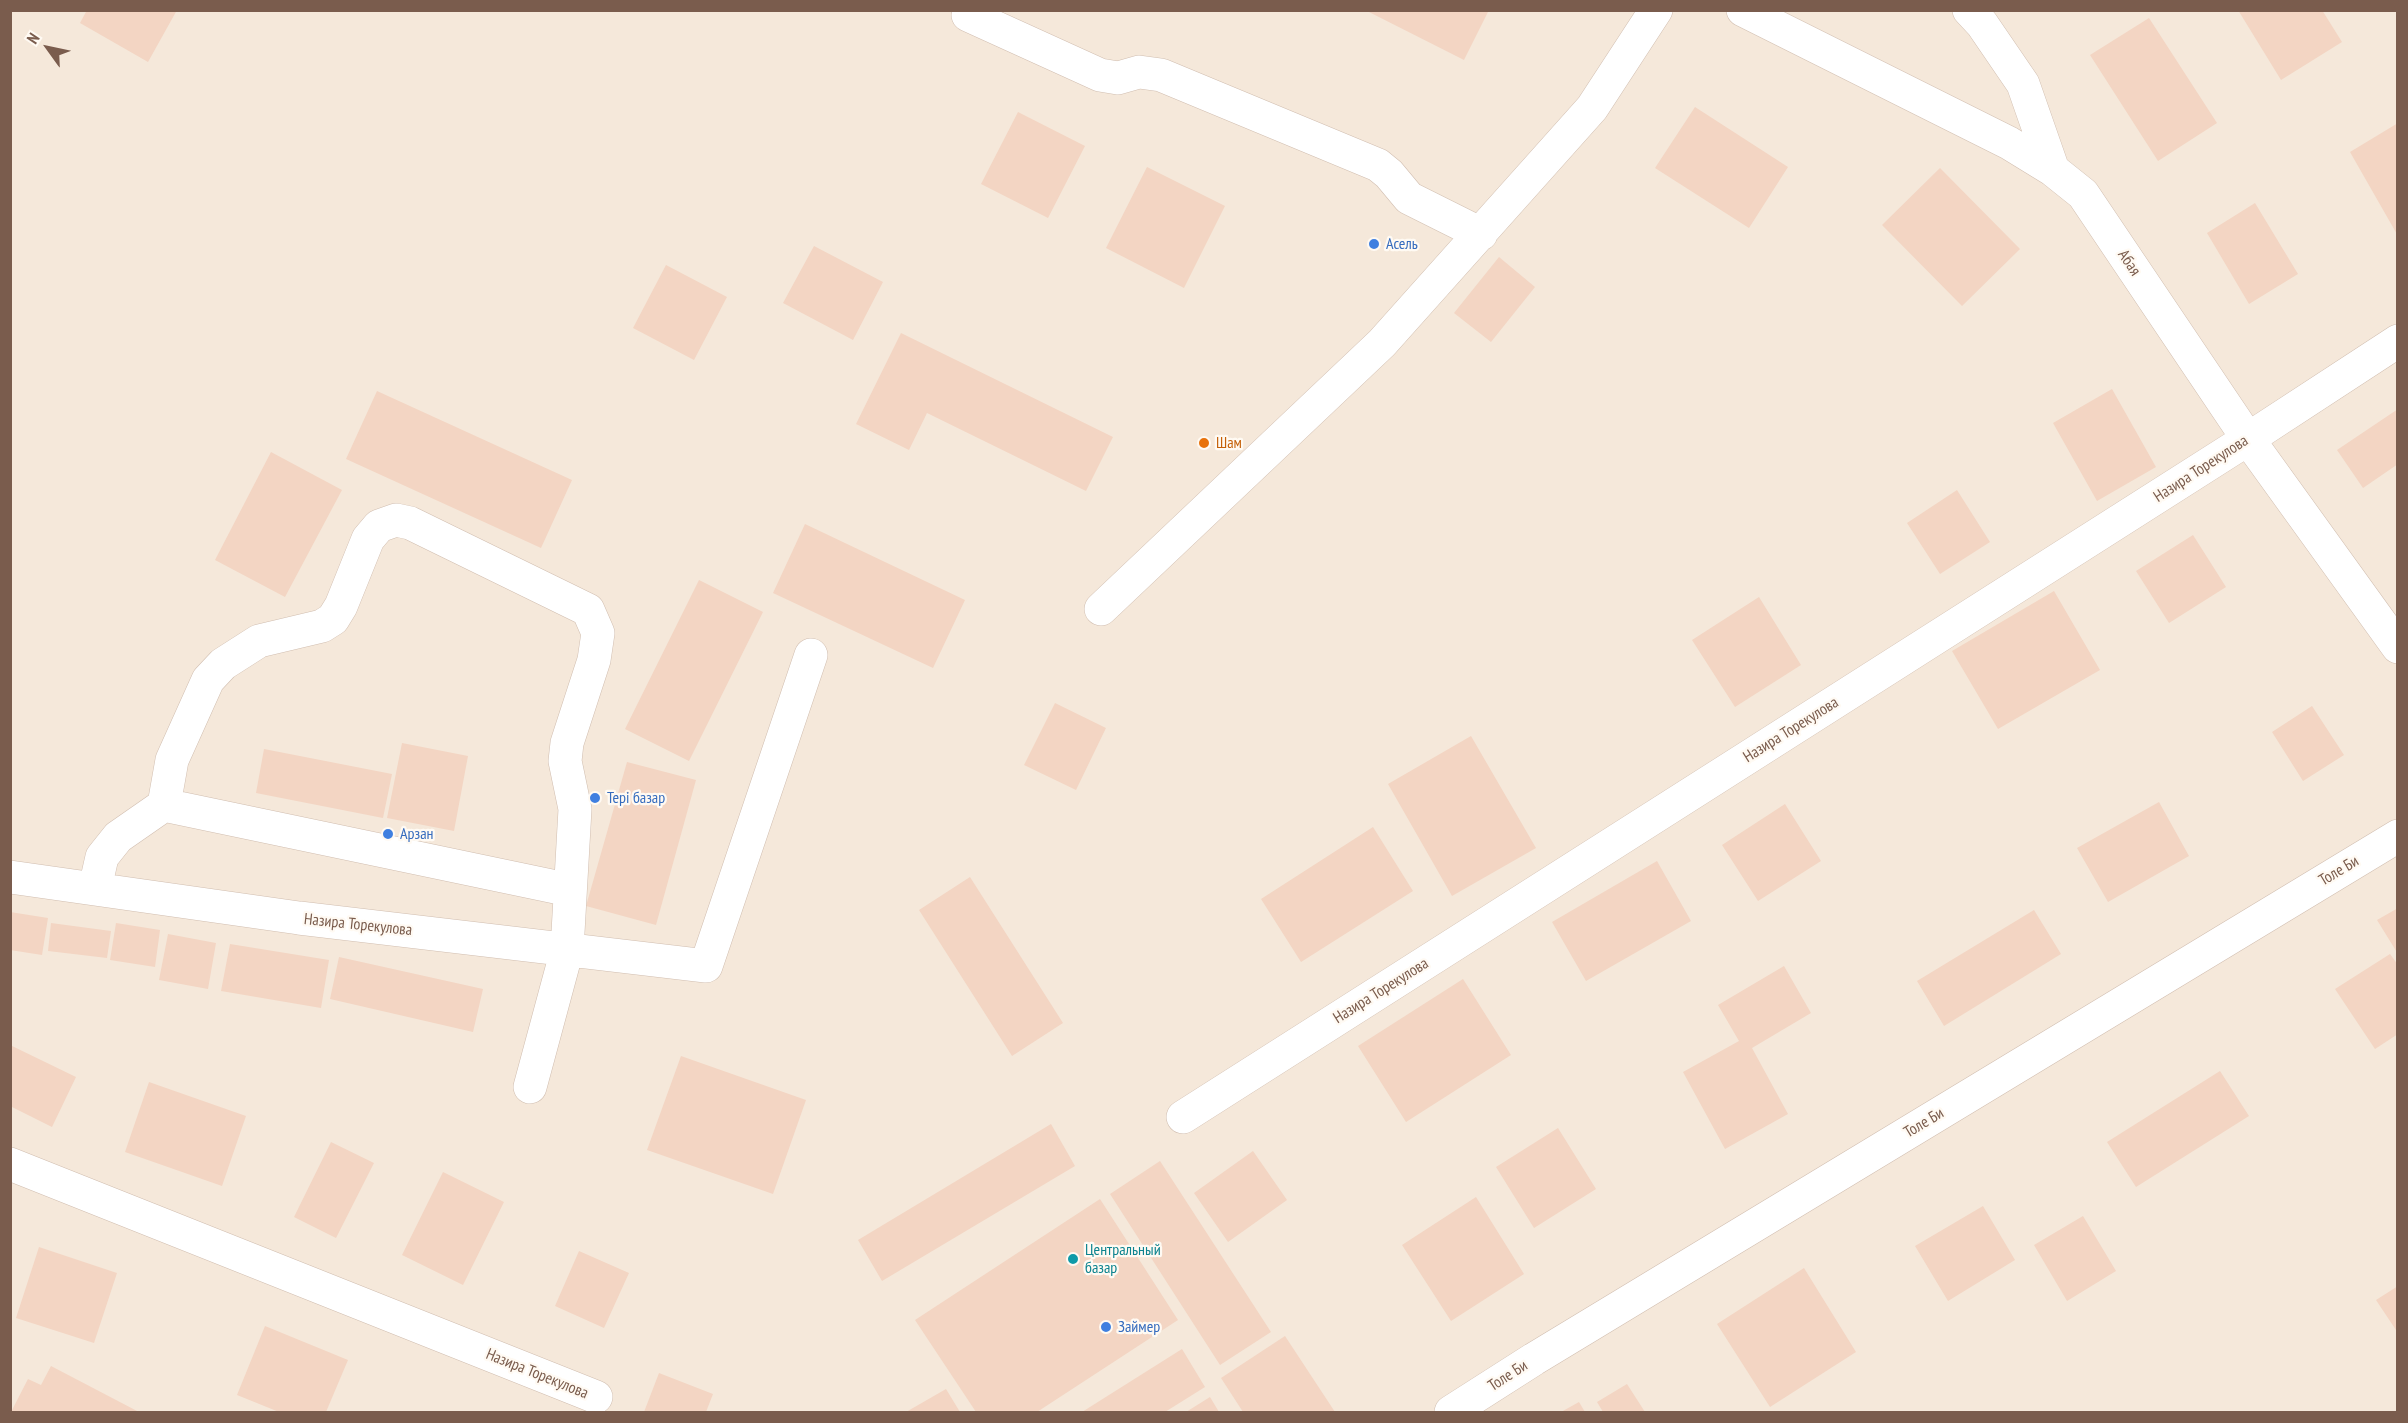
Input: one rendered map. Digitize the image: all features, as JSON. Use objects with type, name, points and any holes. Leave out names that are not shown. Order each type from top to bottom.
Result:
[{"type":"street","points":[[1101,609],[1382,343],[1592,108],[1656,10]]},
{"type":"street","name":"Абая","points":[[1743,10],[2008,143],[2053,170],[2083,194],[2248,439],[2397,647]]},
{"type":"street","points":[[1969,10],[1982,24],[2023,84],[2053,170]]},
{"type":"street","points":[[968,15],[1100,75],[1118,78],[1139,72],[1161,75],[1378,165],[1389,174],[1409,198],[1481,234]]},
{"type":"street","name":"Назира Торекулова","points":[[1183,1117],[2248,439],[2397,340]]},
{"type":"street","points":[[95,888],[102,857],[118,837],[164,805],[172,760],[208,680],[223,664],[259,641],[322,626],[333,619],[341,606],[368,539],[380,526],[396,520],[410,523],[588,610],[598,633],[594,660],[567,743],[565,761],[575,809],[567,950],[530,1087]]},
{"type":"street","name":"Назира Торекулова","points":[[10,877],[299,918],[706,966],[811,655]]},
{"type":"street","points":[[164,805],[570,890]]},
{"type":"street","name":"Толе Би","points":[[1451,1413],[1534,1359],[2397,836]]},
{"type":"street","name":"Назира Торекулова","points":[[10,1164],[596,1397]]},
{"type":"shaded area","points":[[11,11],[2397,11],[2397,1412],[11,1412]]},
{"type":"building","points":[[87,10],[177,10],[148,62],[80,23]]},
{"type":"building","points":[[1365,10],[1489,10],[1464,60]]},
{"type":"building","points":[[2238,10],[2322,10],[2342,42],[2281,80]]},
{"type":"building","points":[[2149,18],[2217,123],[2158,161],[2090,55]]},
{"type":"building","points":[[1695,107],[1788,167],[1749,228],[1655,168]]},
{"type":"building","points":[[1018,112],[1085,146],[1048,218],[981,184]]},
{"type":"building","points":[[2398,123],[2398,236],[2350,152]]},
{"type":"building","points":[[1147,167],[1225,206],[1184,288],[1106,248]]},
{"type":"building","points":[[1940,168],[2020,249],[1962,306],[1882,225]]},
{"type":"building","points":[[2255,203],[2298,274],[2249,304],[2207,233]]},
{"type":"building","points":[[814,246],[883,282],[853,340],[783,303]]},
{"type":"building","points":[[1499,257],[1535,287],[1491,342],[1454,313]]},
{"type":"building","points":[[666,265],[727,297],[694,360],[633,328]]},
{"type":"building","points":[[901,333],[1113,437],[1086,491],[927,413],[909,450],[856,424]]},
{"type":"building","points":[[2112,389],[2156,467],[2097,501],[2053,423]]},
{"type":"building","points":[[377,391],[572,480],[541,548],[346,459]]},
{"type":"building","points":[[2398,409],[2398,464],[2363,488],[2337,450]]},
{"type":"building","points":[[271,452],[342,490],[285,597],[215,560]]},
{"type":"building","points":[[1957,490],[1990,542],[1940,574],[1907,523]]},
{"type":"building","points":[[805,524],[965,600],[933,668],[773,593]]},
{"type":"building","points":[[2193,535],[2226,587],[2169,623],[2136,571]]},
{"type":"building","points":[[699,580],[763,612],[689,761],[625,729]]},
{"type":"building","points":[[2054,591],[2100,670],[1998,729],[1952,651]]},
{"type":"building","points":[[1759,597],[1801,665],[1735,707],[1692,640]]},
{"type":"building","points":[[1055,703],[1106,728],[1076,790],[1024,765]]},
{"type":"building","points":[[2312,706],[2344,755],[2303,781],[2272,732]]},
{"type":"building","points":[[1471,736],[1536,848],[1452,896],[1388,784]]},
{"type":"building","points":[[402,743],[468,756],[454,831],[387,818]]},
{"type":"building","points":[[264,749],[392,774],[383,818],[256,793]]},
{"type":"building","points":[[627,762],[696,780],[656,925],[586,906]]},
{"type":"building","points":[[2159,802],[2189,856],[2108,902],[2077,848]]},
{"type":"building","points":[[1785,804],[1821,861],[1758,901],[1722,845]]},
{"type":"building","points":[[1373,827],[1413,891],[1301,962],[1261,899]]},
{"type":"building","points":[[1657,861],[1691,921],[1586,981],[1552,922]]},
{"type":"building","points":[[970,877],[1063,1023],[1012,1056],[919,910]]},
{"type":"building","points":[[2398,908],[2398,954],[2377,920]]},
{"type":"building","points":[[2034,910],[2061,954],[1944,1026],[1917,981]]},
{"type":"building","points":[[10,912],[48,918],[42,955],[10,950]]},
{"type":"building","points":[[51,923],[111,931],[107,958],[48,951]]},
{"type":"building","points":[[116,923],[160,930],[155,967],[110,960]]},
{"type":"building","points":[[168,934],[216,943],[208,989],[159,980]]},
{"type":"building","points":[[230,944],[329,960],[321,1008],[221,991]]},
{"type":"building","points":[[2390,954],[2398,965],[2398,1034],[2375,1049],[2335,989]]},
{"type":"building","points":[[339,957],[483,989],[473,1032],[330,999]]},
{"type":"building","points":[[1784,966],[1811,1013],[1752,1048],[1788,1114],[1725,1149],[1683,1072],[1739,1041],[1718,1005]]},
{"type":"building","points":[[1463,979],[1511,1055],[1406,1122],[1358,1046]]},
{"type":"building","points":[[10,1045],[76,1077],[52,1127],[10,1106]]},
{"type":"building","points":[[681,1056],[806,1100],[773,1194],[647,1150]]},
{"type":"building","points":[[2220,1071],[2249,1116],[2136,1187],[2107,1142]]},
{"type":"building","points":[[149,1082],[246,1116],[222,1186],[125,1152]]},
{"type":"building","points":[[1051,1124],[1075,1166],[882,1281],[858,1240]]},
{"type":"building","points":[[1558,1128],[1596,1189],[1534,1228],[1496,1167]]},
{"type":"building","points":[[331,1142],[374,1163],[336,1238],[294,1217]]},
{"type":"building","points":[[1253,1151],[1287,1200],[1228,1242],[1194,1193]]},
{"type":"building","points":[[1160,1161],[1271,1332],[1220,1365],[1110,1194]]},
{"type":"building","points":[[443,1172],[504,1202],[463,1285],[402,1255]]},
{"type":"building","points":[[1476,1197],[1524,1274],[1451,1321],[1402,1245]]},
{"type":"building","name":"Центральный базар","points":[[1100,1199],[1178,1320],[1037,1412],[976,1412],[915,1320]]},
{"type":"building","points":[[1983,1206],[2015,1260],[1948,1301],[1915,1246]]},
{"type":"building","points":[[2083,1216],[2116,1271],[2067,1301],[2034,1245]]},
{"type":"building","points":[[39,1247],[117,1273],[94,1343],[16,1318]]},
{"type":"building","points":[[579,1251],[629,1273],[604,1328],[555,1306]]},
{"type":"building","points":[[1804,1268],[1856,1352],[1770,1407],[1717,1324]]},
{"type":"building","points":[[2398,1286],[2398,1333],[2376,1300]]},
{"type":"building","points":[[265,1326],[348,1360],[326,1412],[279,1412],[237,1395]]},
{"type":"building","points":[[1285,1336],[1335,1412],[1243,1412],[1221,1378]]},
{"type":"building","points":[[1182,1349],[1205,1387],[1165,1412],[1082,1412]]},
{"type":"building","points":[[51,1366],[139,1412],[11,1412],[28,1379],[41,1385]]},
{"type":"building","points":[[659,1373],[713,1394],[706,1412],[644,1412]]},
{"type":"building","points":[[1627,1384],[1645,1412],[1603,1412],[1597,1402]]},
{"type":"building","points":[[946,1389],[960,1412],[906,1412]]},
{"type":"building","points":[[1210,1397],[1219,1412],[1186,1412]]},
{"type":"building","points":[[1579,1402],[1585,1412],[1561,1412]]},
{"type":"place","name":"Асель","points":[[1374,244]]},
{"type":"place","name":"Шам","points":[[1204,443]]},
{"type":"place","name":"Тері базар","points":[[595,798]]},
{"type":"place","name":"Арзан","points":[[388,834]]},
{"type":"place","name":"Центральный базар","points":[[1073,1259]]},
{"type":"place","name":"Займер","points":[[1106,1327]]}]
